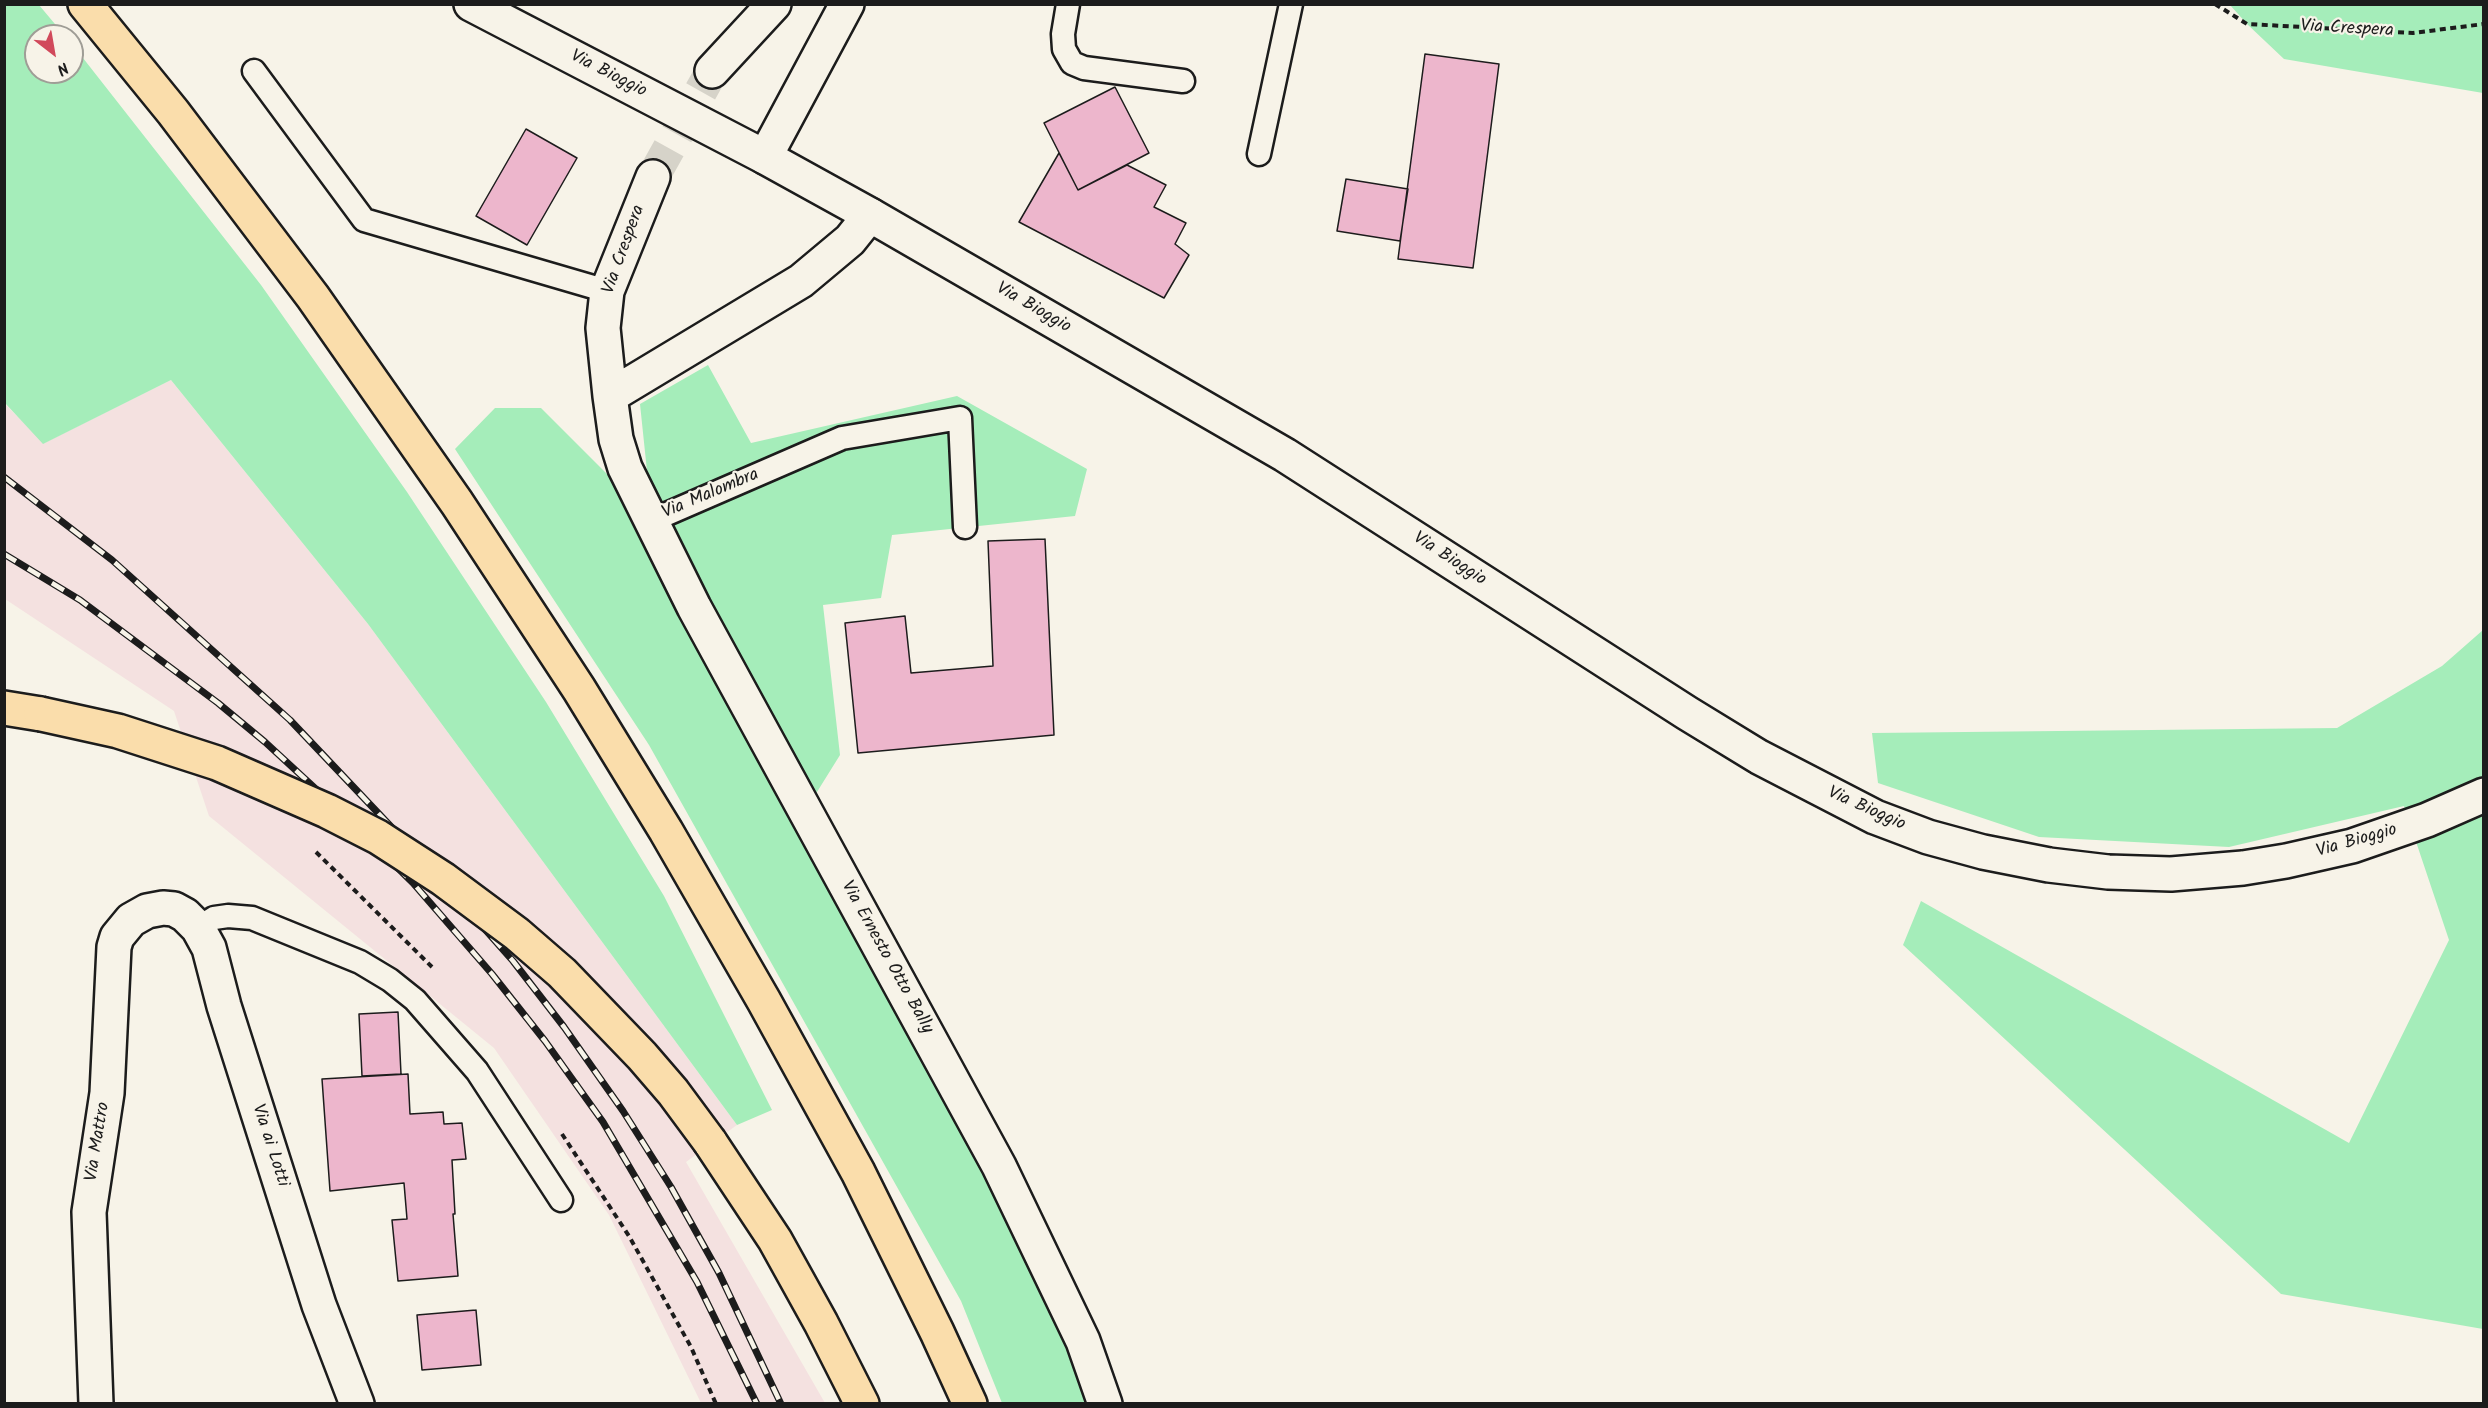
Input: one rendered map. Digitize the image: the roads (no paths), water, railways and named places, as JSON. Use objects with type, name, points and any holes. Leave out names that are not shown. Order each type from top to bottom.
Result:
[{"type":"highway","points":[[85,4],[172,112],[313,297],[457,503],[579,689],[666,831],[770,1011],[858,1172],[938,1332],[970,1404]]},
{"type":"highway","points":[[4,708],[118,731],[217,763],[327,811],[378,837],[443,879],[517,934],[562,973],[642,1056],[673,1092],[710,1142],[775,1240],[862,1404]]},
{"type":"street","name":"Via Bioggio","points":[[471,4],[870,214],[1286,455],[1687,713],[1760,757],[1875,817],[1928,837],[1983,852],[2049,865],[2108,872],[2171,874],[2244,868],[2352,846],[2427,820],[2484,795]]},
{"type":"street","points":[[712,71],[774,4]]},
{"type":"street","points":[[765,157],[848,4]]},
{"type":"street","name":"Via Crespera","points":[[610,396],[603,328],[607,291],[653,177]]},
{"type":"street","points":[[610,396],[801,281],[850,240],[870,214]]},
{"type":"street","name":"Via Malombra","points":[[610,396],[616,439],[625,468],[653,520]]},
{"type":"street","name":"Via Ernesto Otto Bally","points":[[653,520],[694,607],[999,1166],[1083,1341],[1105,1404]]},
{"type":"street","name":"Via ai Lotti","points":[[163,908],[174,909],[185,915],[198,928],[208,948],[224,1006],[319,1305],[357,1404]]},
{"type":"street","name":"Via Mattro","points":[[96,1404],[89,1212],[107,1093],[114,947],[117,937],[131,920],[147,911],[163,908]]},
{"type":"lane","points":[[1068,4],[1063,41],[1072,63],[1084,68],[1183,81]]},
{"type":"lane","points":[[1259,154],[1290,4]]},
{"type":"lane","points":[[254,71],[364,220],[607,291]]},
{"type":"lane","name":"Via Malombra","points":[[653,520],[842,438],[960,418],[965,526]]},
{"type":"lane","points":[[198,928],[214,918],[228,916],[252,918],[351,958],[390,980],[415,1000],[477,1071],[561,1200]]},
{"type":"tunnel","points":[[653,177],[712,71]]},
{"type":"railway","points":[[4,477],[112,560],[290,720],[434,872],[513,961],[564,1027],[623,1111],[671,1187],[719,1273],[781,1404]]},
{"type":"railway","points":[[4,554],[80,600],[218,703],[265,742],[342,813],[413,883],[492,974],[545,1041],[603,1122],[697,1282],[757,1404]]}]
